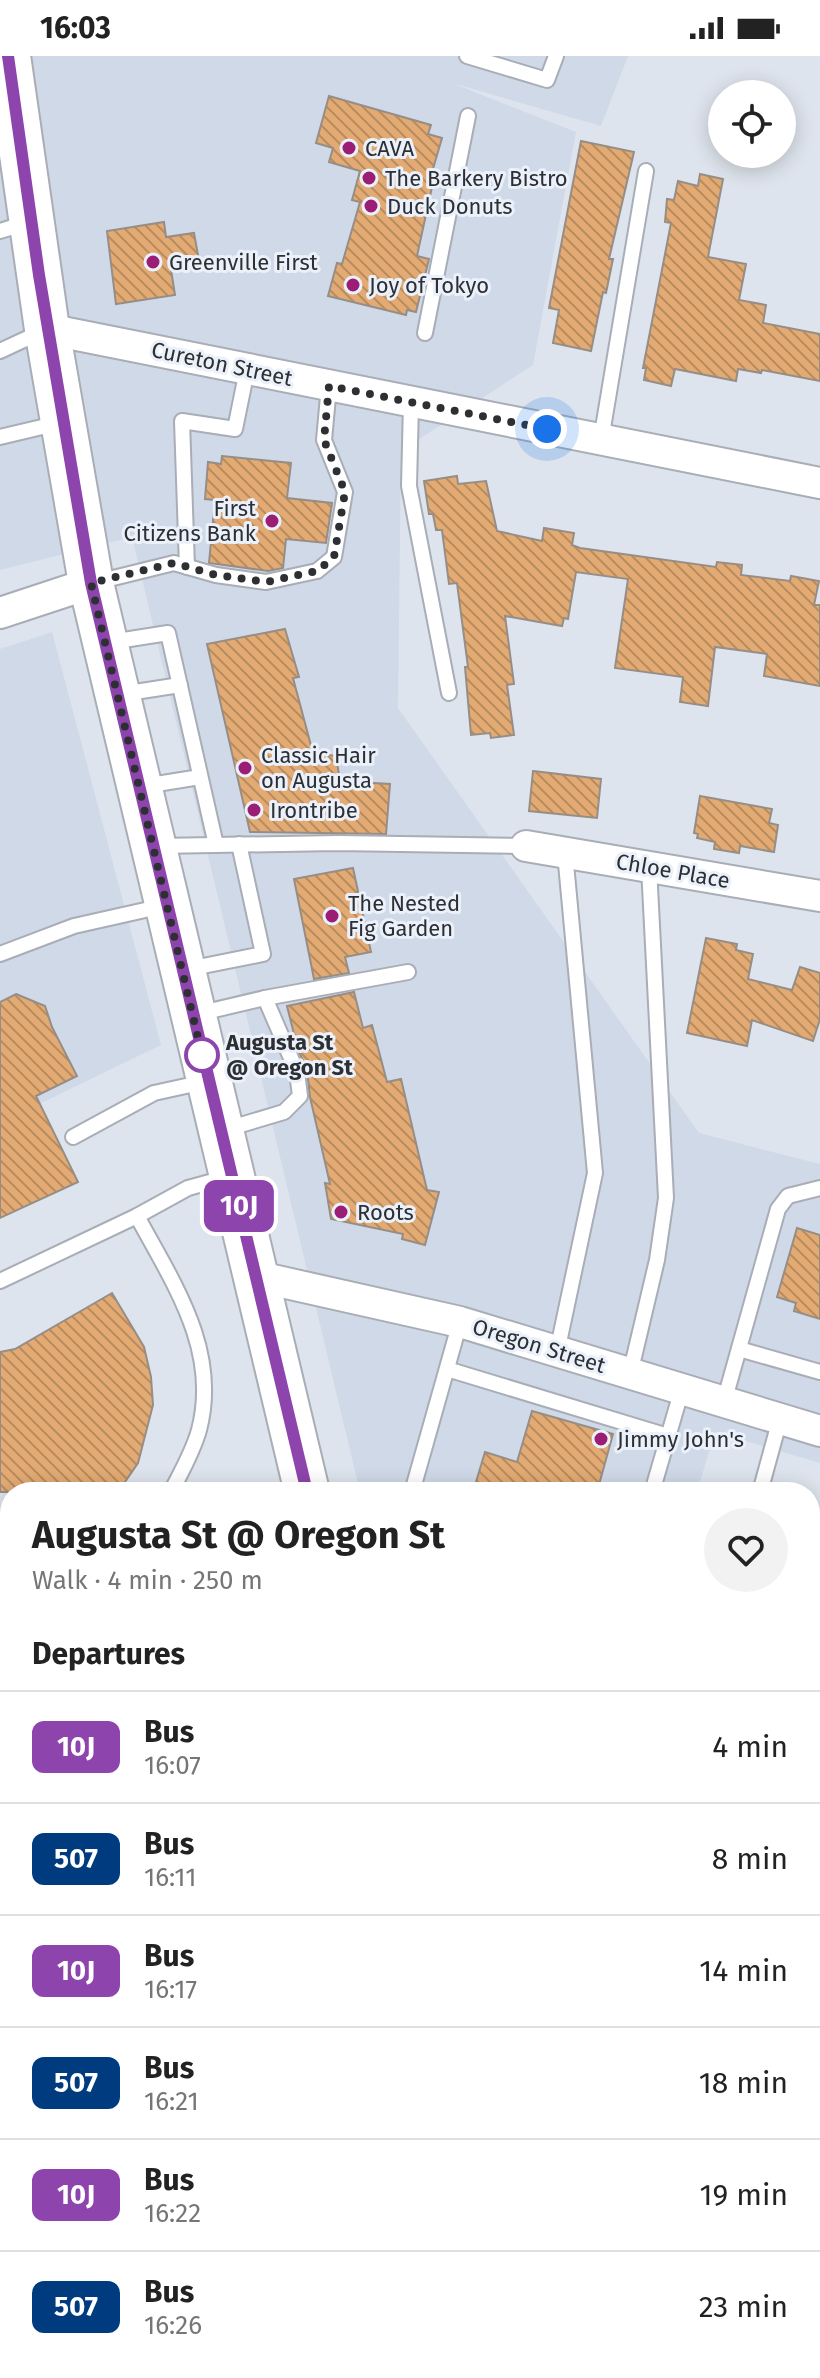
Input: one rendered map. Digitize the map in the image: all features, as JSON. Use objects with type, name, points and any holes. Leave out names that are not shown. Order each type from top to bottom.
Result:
[{"type":"main road","points":[[6,69],[15,227],[47,329],[91,583],[305,1482]]},
{"type":"street","name":"Cureton Street","points":[[47,329],[820,483]]},
{"type":"street","points":[[0,613],[91,583]]},
{"type":"street","name":"Chloe Place","points":[[526,846],[820,896]]},
{"type":"street","name":"Oregon Street","points":[[255,1276],[460,1322],[820,1431]]},
{"type":"lane","points":[[467,56],[547,80],[556,56]]},
{"type":"lane","points":[[425,333],[468,116]]},
{"type":"lane","points":[[601,440],[646,171]]},
{"type":"lane","points":[[0,351],[47,329]]},
{"type":"lane","points":[[187,567],[182,421],[235,429],[247,370]]},
{"type":"lane","points":[[91,583],[174,563],[216,575],[266,582],[317,571],[334,557],[345,492],[324,440],[329,386]]},
{"type":"lane","points":[[411,403],[409,486],[449,693]]},
{"type":"lane","points":[[0,437],[63,422]]},
{"type":"lane","points":[[105,643],[168,633],[216,845]]},
{"type":"lane","points":[[118,695],[180,685]]},
{"type":"lane","points":[[139,787],[200,777]]},
{"type":"lane","points":[[153,847],[338,843],[526,846]]},
{"type":"lane","points":[[182,970],[263,954],[239,844]]},
{"type":"lane","points":[[557,1352],[595,1173],[565,853]]},
{"type":"lane","points":[[630,1374],[657,1260],[666,1198],[649,867]]},
{"type":"lane","points":[[0,954],[74,926],[167,905]]},
{"type":"lane","points":[[193,1015],[265,998],[408,972]]},
{"type":"lane","points":[[221,1131],[284,1112],[300,1096],[297,1072],[265,998]]},
{"type":"lane","points":[[73,1137],[154,1093],[209,1082]]},
{"type":"lane","points":[[0,1281],[194,1186],[232,1176]]},
{"type":"lane","points":[[724,1402],[778,1209],[788,1196],[820,1188]]},
{"type":"lane","points":[[137,1216],[191,1317],[200,1345],[204,1375],[199,1429],[175,1482]]},
{"type":"lane","points":[[415,1482],[460,1322]]},
{"type":"lane","points":[[739,1349],[820,1372]]},
{"type":"lane","points":[[447,1369],[668,1436]]},
{"type":"lane","points":[[655,1482],[682,1389]]},
{"type":"lane","points":[[763,1482],[780,1419]]},
{"type":"shaded area","points":[[0,56],[628,56],[601,126],[452,83],[576,132],[533,365],[401,451],[398,708],[699,1133],[820,1164],[820,1463],[715,1432],[700,1482],[358,1482],[132,537],[0,570]]},
{"type":"shaded area","points":[[52,632],[161,1045],[0,1123],[0,649]]},
{"type":"building","points":[[329,96],[431,125],[428,134],[442,138],[428,186],[432,187],[417,256],[429,259],[416,312],[407,310],[406,315],[328,296],[337,263],[342,264],[360,202],[352,200],[360,171],[329,162],[333,148],[316,143]]},
{"type":"building","points":[[581,141],[634,152],[609,259],[613,259],[606,293],[603,292],[591,351],[553,343],[559,310],[549,308]]},
{"type":"building","points":[[700,174],[723,179],[708,257],[746,264],[739,300],[766,305],[763,323],[820,334],[820,381],[762,370],[761,373],[738,369],[736,381],[675,369],[671,386],[644,380],[646,368],[643,368],[671,223],[665,222],[667,199],[674,200],[678,181],[698,186]]},
{"type":"building","name":"Greenville First","points":[[164,222],[166,237],[194,233],[200,266],[171,270],[175,295],[116,304],[107,231]]},
{"type":"building","name":"First Citizens Bank","points":[[222,456],[291,463],[287,498],[332,503],[326,543],[286,539],[283,568],[268,571],[209,563],[215,500],[205,499],[208,462],[221,464]]},
{"type":"building","points":[[457,476],[458,484],[486,481],[497,531],[542,541],[544,528],[574,533],[572,545],[580,548],[716,567],[717,562],[742,565],[741,575],[790,581],[791,576],[819,581],[814,605],[820,605],[820,686],[764,676],[767,654],[715,647],[708,706],[680,702],[683,677],[615,668],[628,579],[576,572],[568,619],[564,618],[562,626],[505,616],[514,684],[507,685],[514,735],[491,738],[490,733],[471,735],[465,667],[468,667],[457,583],[449,584],[442,530],[436,530],[433,514],[429,514],[424,481]]},
{"type":"building","points":[[285,629],[299,677],[293,678],[313,753],[336,756],[340,781],[390,784],[386,834],[250,832],[207,644]]},
{"type":"building","points":[[533,771],[601,779],[597,818],[529,811]]},
{"type":"building","points":[[700,796],[772,809],[769,823],[778,825],[774,852],[740,846],[739,853],[714,849],[715,842],[697,838],[698,834],[694,833]]},
{"type":"building","name":"The Nested Fig Garden","points":[[353,868],[371,952],[345,957],[349,973],[314,979],[294,879]]},
{"type":"building","points":[[706,938],[737,944],[736,950],[753,954],[748,979],[792,990],[800,967],[820,973],[820,1019],[813,1041],[752,1020],[747,1046],[687,1033]]},
{"type":"building","points":[[354,992],[363,1028],[372,1025],[387,1082],[401,1079],[427,1190],[439,1192],[425,1245],[402,1239],[403,1234],[331,1219],[325,1183],[330,1184],[307,1070],[298,1050],[287,1006]]},
{"type":"building","points":[[16,994],[45,1006],[77,1076],[36,1096],[78,1182],[0,1218],[0,1002]]},
{"type":"building","points":[[797,1228],[820,1235],[820,1319],[794,1311],[796,1303],[777,1297]]},
{"type":"building","points":[[112,1293],[144,1347],[153,1405],[138,1463],[125,1482],[0,1482],[0,1352],[15,1349]]},
{"type":"building","points":[[532,1411],[613,1434],[600,1482],[476,1482],[485,1452],[517,1462]]},
{"type":"bus line","name":"10J","points":[[8,56],[47,329],[91,583],[305,1482]]},
{"type":"place","name":"CAVA","points":[[349,148]]},
{"type":"place","name":"The Barkery Bistro","points":[[369,178]]},
{"type":"place","name":"Duck Donuts","points":[[371,206]]},
{"type":"place","name":"Greenville First","points":[[153,262]]},
{"type":"place","name":"Joy of Tokyo","points":[[353,285]]},
{"type":"place","name":"First Citizens Bank","points":[[272,521]]},
{"type":"place","name":"Classic Hair on Augusta","points":[[245,768]]},
{"type":"place","name":"Irontribe","points":[[254,810]]},
{"type":"place","name":"The Nested Fig Garden","points":[[332,916]]},
{"type":"place","name":"Augusta St @ Oregon St","points":[[202,1055]]},
{"type":"place","name":"Roots","points":[[341,1212]]},
{"type":"place","name":"Jimmy John's","points":[[601,1439]]},
{"type":"route","points":[[202,1055],[203,1059],[91,583],[174,563],[216,575],[266,582],[317,571],[334,557],[345,492],[324,440],[329,386],[547,429]]}]
